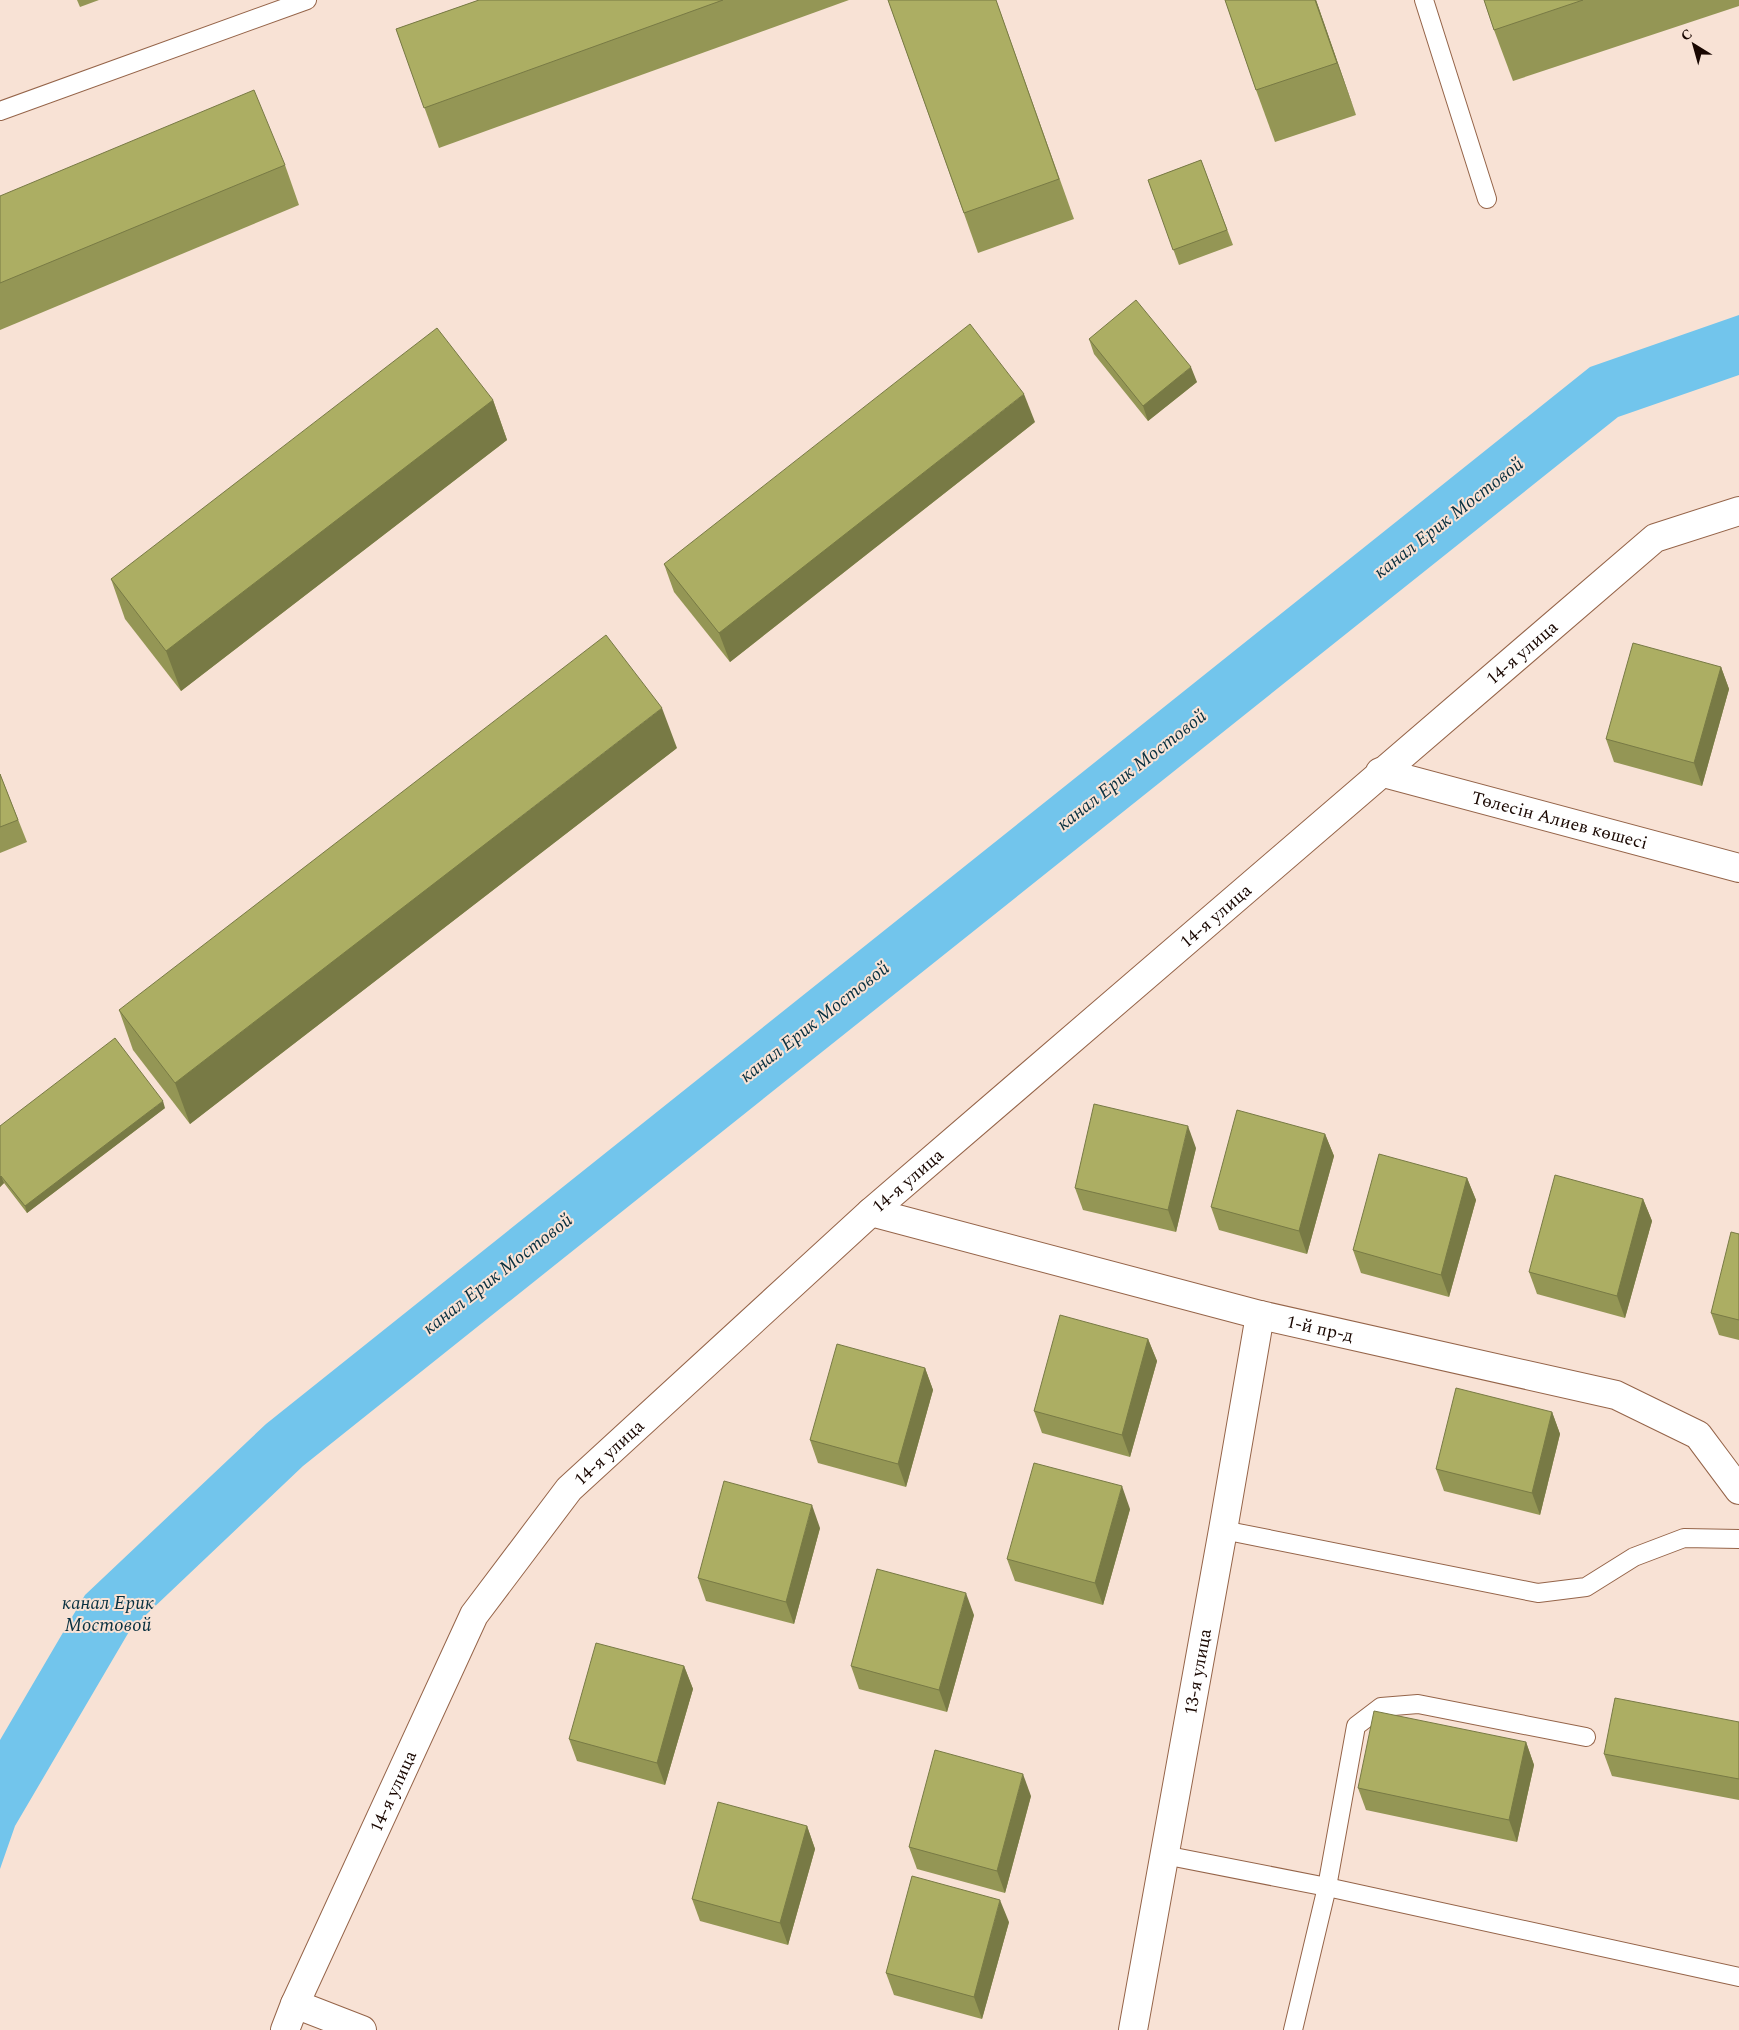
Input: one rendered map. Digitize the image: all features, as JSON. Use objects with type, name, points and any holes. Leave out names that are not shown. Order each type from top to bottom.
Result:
[{"type":"street","name":"14-я улица","points":[[285,2030],[295,2004],[474,1615],[569,1489],[871,1212],[1163,962],[1380,772],[1655,538],[1739,511]]},
{"type":"street","name":"Төлесін Алиев көшесі","points":[[1380,772],[1739,868]]},
{"type":"street","name":"1-й пр-д","points":[[871,1212],[1260,1315],[1616,1395],[1698,1435],[1739,1490]]},
{"type":"street","name":"13-я улица","points":[[1133,2030],[1260,1315]]},
{"type":"street","points":[[295,2004],[362,2030]]},
{"type":"lane","points":[[0,111],[307,0]]},
{"type":"lane","points":[[1424,0],[1487,199]]},
{"type":"lane","points":[[1223,1530],[1538,1593],[1586,1587],[1634,1557],[1684,1538],[1739,1539]]},
{"type":"lane","points":[[1293,2030],[1327,1887],[1356,1726],[1381,1707],[1418,1704],[1586,1737]]},
{"type":"lane","points":[[1164,1855],[1327,1887],[1739,1977]]},
{"type":"water","name":"канал Ерик Мостовой","points":[[1739,315],[1739,375],[1618,417],[303,1466],[130,1630],[15,1826],[0,1869],[0,1740],[85,1595],[266,1424],[1590,367]]},
{"type":"building","points":[[479,0],[723,0],[424,108],[396,29]]},
{"type":"building","points":[[888,0],[996,0],[1059,179],[964,213]]},
{"type":"building","points":[[1225,0],[1315,0],[1337,63],[1256,90]]},
{"type":"building","points":[[1484,0],[1583,0],[1494,30]]},
{"type":"building","points":[[254,90],[285,165],[0,283],[0,196]]},
{"type":"building","points":[[1201,160],[1227,230],[1173,250],[1148,180]]},
{"type":"building","points":[[1136,300],[1191,367],[1143,406],[1089,339]]},
{"type":"building","points":[[970,324],[1024,394],[719,633],[664,564]]},
{"type":"building","points":[[437,328],[493,400],[166,651],[111,579]]},
{"type":"building","points":[[606,635],[662,708],[175,1083],[119,1010]]},
{"type":"building","points":[[1633,643],[1721,667],[1694,763],[1606,739]]},
{"type":"building","points":[[0,774],[18,820],[0,827]]},
{"type":"building","points":[[115,1038],[163,1101],[25,1206],[0,1177],[0,1126]]},
{"type":"building","points":[[1094,1104],[1188,1126],[1168,1210],[1075,1188]]},
{"type":"building","points":[[1237,1110],[1325,1134],[1299,1231],[1211,1207]]},
{"type":"building","points":[[1379,1154],[1467,1178],[1441,1275],[1353,1250]]},
{"type":"building","points":[[1555,1175],[1643,1199],[1617,1296],[1529,1272]]},
{"type":"building","points":[[1731,1232],[1739,1234],[1739,1320],[1711,1313]]},
{"type":"building","points":[[1060,1315],[1148,1339],[1122,1435],[1034,1411]]},
{"type":"building","points":[[837,1344],[925,1368],[898,1464],[810,1440]]},
{"type":"building","points":[[1456,1388],[1552,1412],[1532,1493],[1436,1469]]},
{"type":"building","points":[[1034,1463],[1122,1486],[1095,1583],[1007,1559]]},
{"type":"building","points":[[724,1481],[812,1505],[786,1602],[698,1578]]},
{"type":"building","points":[[877,1569],[966,1593],[939,1690],[851,1666]]},
{"type":"building","points":[[596,1643],[684,1666],[657,1763],[569,1739]]},
{"type":"building","points":[[1615,1698],[1739,1722],[1739,1779],[1604,1754]]},
{"type":"building","points":[[1374,1711],[1526,1742],[1509,1820],[1358,1788]]},
{"type":"building","points":[[935,1750],[1023,1774],[997,1871],[909,1847]]},
{"type":"building","points":[[718,1802],[807,1826],[780,1923],[692,1899]]},
{"type":"building","points":[[912,1876],[1000,1900],[974,1997],[886,1973]]}]
